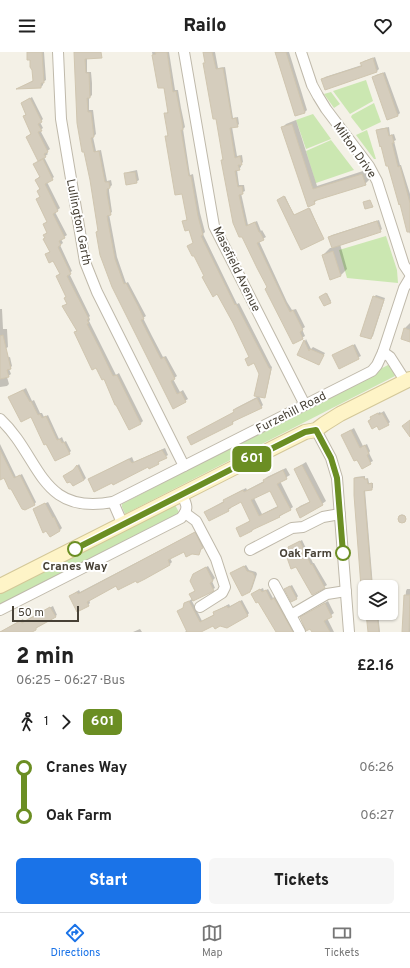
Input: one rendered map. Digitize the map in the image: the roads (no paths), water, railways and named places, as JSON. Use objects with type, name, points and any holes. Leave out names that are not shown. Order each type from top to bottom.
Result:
[{"type":"street","name":"Lullington Garth","points":[[58,52],[61,119],[85,262],[97,292],[184,466]]},
{"type":"street","name":"Masefield Avenue","points":[[184,52],[214,226],[305,405]]},
{"type":"street","name":"Milton Drive","points":[[301,52],[312,85],[318,96],[369,166],[377,181],[404,265],[410,274]]},
{"type":"street","points":[[383,352],[404,288],[410,278]]},
{"type":"street","name":"Furzehill Road","points":[[0,586],[305,432],[316,430],[340,414],[408,380],[390,357],[383,352],[377,365],[372,371],[113,502]]},
{"type":"street","points":[[0,419],[16,436],[46,484],[59,495],[80,503],[102,504],[113,502],[123,525]]},
{"type":"street","points":[[316,430],[335,468],[337,478],[349,632]]},
{"type":"street","points":[[0,610],[181,518],[187,508],[182,495]]},
{"type":"street","points":[[185,513],[196,521],[216,559],[225,587],[222,594],[200,607]]},
{"type":"street","points":[[250,550],[292,528],[303,526],[323,517],[340,514]]},
{"type":"street","points":[[274,584],[300,632]]},
{"type":"street","points":[[291,615],[327,594],[346,591]]},
{"type":"place","name":"Cranes Way","points":[[75,549]]},
{"type":"place","name":"Oak Farm","points":[[343,553]]}]
